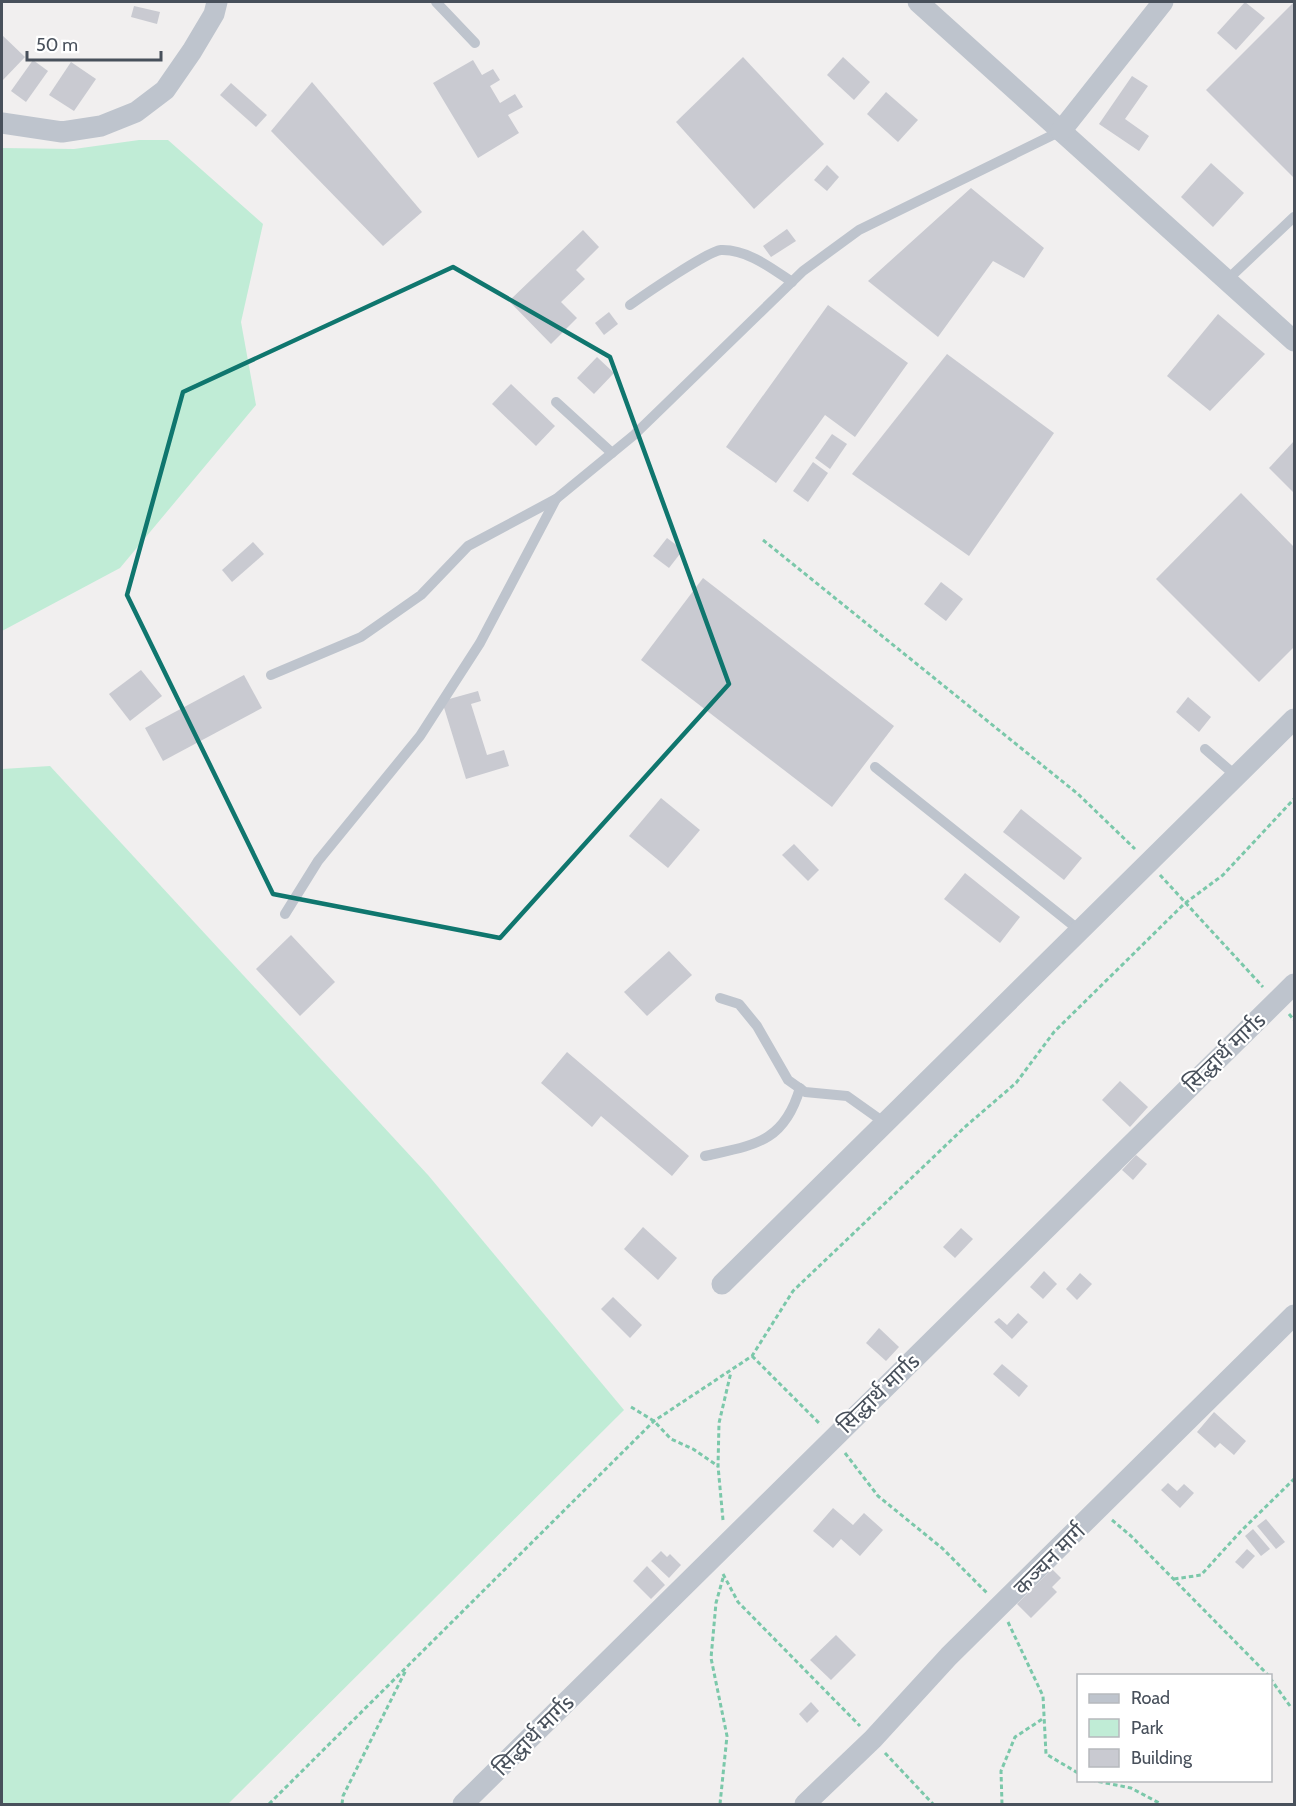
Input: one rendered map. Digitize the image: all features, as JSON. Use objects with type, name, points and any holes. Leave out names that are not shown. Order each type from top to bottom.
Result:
[{"type":"street","points":[[2,123],[62,132],[101,126],[136,112],[165,90],[214,14],[217,2]]},
{"type":"street","points":[[918,2],[1294,341]]},
{"type":"street","points":[[1061,131],[1162,2]]},
{"type":"street","points":[[722,1284],[1294,719]]},
{"type":"street","name":"सिद्धार्थ मार्गs","points":[[463,1804],[832,1437],[1294,984]]},
{"type":"street","name":"कञ्चन मार्ग","points":[[805,1804],[873,1739],[949,1656],[1294,1315]]},
{"type":"lane","points":[[436,2],[475,43]]},
{"type":"lane","points":[[271,675],[361,637],[421,595],[468,546],[556,499],[634,435],[792,282],[859,230],[1061,131]]},
{"type":"lane","points":[[1227,280],[1294,217]]},
{"type":"lane","points":[[630,305],[662,282],[719,250],[743,254],[792,282]]},
{"type":"lane","points":[[556,402],[612,453]]},
{"type":"lane","points":[[285,914],[318,861],[420,736],[480,643],[556,499]]},
{"type":"lane","points":[[1205,749],[1235,775]]},
{"type":"lane","points":[[874,767],[1079,930]]},
{"type":"lane","points":[[720,998],[739,1004],[757,1026],[788,1080],[805,1092],[847,1096],[885,1123]]},
{"type":"lane","points":[[705,1156],[748,1147],[768,1139],[792,1110],[801,1088]]},
{"type":"path","points":[[763,540],[1078,794],[1149,861],[1184,904],[1294,1020]]},
{"type":"path","points":[[268,1804],[654,1421],[752,1356],[793,1291],[966,1126],[1016,1083],[1054,1032],[1184,904],[1223,875],[1294,799]]},
{"type":"path","points":[[752,1356],[832,1437],[878,1496],[942,1548],[1001,1607],[1043,1696],[1046,1754],[1077,1772]]},
{"type":"path","points":[[720,1804],[727,1737],[711,1658],[716,1603],[723,1578],[718,1466],[719,1423],[732,1370]]},
{"type":"path","points":[[632,1407],[654,1421],[671,1439],[693,1449],[718,1466]]},
{"type":"path","points":[[1174,1579],[1201,1575],[1241,1531],[1294,1479]]},
{"type":"path","points":[[1099,1510],[1131,1536],[1267,1674]]},
{"type":"path","points":[[723,1578],[738,1602],[873,1739],[933,1804]]},
{"type":"path","points":[[342,1804],[343,1796],[408,1666]]},
{"type":"path","points":[[1272,1680],[1290,1706]]},
{"type":"path","points":[[1002,1804],[1001,1771],[1015,1737],[1044,1718]]},
{"type":"path","points":[[1102,1782],[1131,1788],[1161,1804]]},
{"type":"highlighted area","points":[[453,267],[610,357],[729,684],[500,938],[273,894],[127,595],[183,392]]},
{"type":"green space","points":[[139,140],[168,140],[263,224],[241,322],[256,405],[120,568],[2,631],[2,148],[74,149]]},
{"type":"green space","points":[[50,766],[428,1175],[624,1410],[228,1804],[2,1804],[2,769]]},
{"type":"building","points":[[1245,2],[1265,18],[1236,50],[1217,33]]},
{"type":"building","points":[[1294,2],[1294,178],[1206,90]]},
{"type":"building","points":[[134,6],[160,12],[157,24],[131,17]]},
{"type":"building","points":[[2,35],[25,57],[2,81]]},
{"type":"building","points":[[743,57],[824,144],[754,209],[676,122]]},
{"type":"building","points":[[843,57],[870,82],[854,100],[827,75]]},
{"type":"building","points":[[33,60],[48,71],[26,102],[11,91]]},
{"type":"building","points":[[473,60],[482,75],[493,69],[500,80],[490,86],[500,103],[515,94],[523,107],[508,115],[519,133],[478,158],[433,83]]},
{"type":"building","points":[[71,62],[96,79],[74,111],[49,95]]},
{"type":"building","points":[[1132,76],[1148,86],[1125,119],[1149,136],[1139,151],[1099,124]]},
{"type":"building","points":[[312,82],[422,212],[383,246],[271,131]]},
{"type":"building","points":[[231,83],[267,115],[256,127],[220,95]]},
{"type":"building","points":[[886,92],[918,120],[898,142],[867,114]]},
{"type":"building","points":[[1211,163],[1244,193],[1213,227],[1181,197]]},
{"type":"building","points":[[827,165],[839,177],[827,191],[814,180]]},
{"type":"building","points":[[971,188],[1044,248],[1024,278],[993,261],[938,337],[868,281]]},
{"type":"building","points":[[787,229],[796,241],[771,257],[763,246]]},
{"type":"building","points":[[583,230],[599,247],[576,270],[585,279],[561,302],[577,318],[551,344],[509,301]]},
{"type":"building","points":[[828,305],[908,363],[855,437],[825,415],[776,483],[726,447]]},
{"type":"building","points":[[609,312],[618,324],[604,335],[595,323]]},
{"type":"building","points":[[1218,314],[1265,354],[1210,411],[1167,376]]},
{"type":"building","points":[[947,354],[1054,433],[969,556],[852,474]]},
{"type":"building","points":[[597,357],[614,373],[594,394],[577,378]]},
{"type":"building","points":[[511,384],[555,426],[536,446],[492,404]]},
{"type":"building","points":[[832,434],[847,444],[830,469],[815,458]]},
{"type":"building","points":[[1294,441],[1294,493],[1269,468]]},
{"type":"building","points":[[813,462],[828,473],[808,502],[793,491]]},
{"type":"building","points":[[1241,493],[1294,547],[1294,647],[1259,682],[1156,579]]},
{"type":"building","points":[[667,538],[683,550],[669,568],[653,556]]},
{"type":"building","points":[[253,542],[264,554],[232,582],[222,570]]},
{"type":"building","points":[[703,578],[894,726],[832,807],[641,660]]},
{"type":"building","points":[[941,582],[963,599],[946,621],[924,604]]},
{"type":"building","points":[[141,670],[162,696],[130,721],[109,694]]},
{"type":"building","points":[[244,675],[262,708],[163,761],[145,728]]},
{"type":"building","points":[[478,691],[481,701],[471,704],[487,755],[504,750],[509,766],[466,779],[442,701]]},
{"type":"building","points":[[1188,697],[1211,717],[1199,732],[1176,712]]},
{"type":"building","points":[[661,798],[700,830],[668,868],[629,836]]},
{"type":"building","points":[[1021,809],[1082,858],[1064,880],[1003,832]]},
{"type":"building","points":[[794,844],[819,870],[808,881],[782,855]]},
{"type":"building","points":[[965,873],[1020,917],[1000,943],[944,899]]},
{"type":"building","points":[[291,935],[335,982],[300,1016],[256,969]]},
{"type":"building","points":[[669,951],[692,975],[647,1016],[624,992]]},
{"type":"building","points":[[567,1052],[689,1156],[672,1176],[601,1116],[592,1127],[541,1083]]},
{"type":"building","points":[[1120,1081],[1148,1107],[1130,1127],[1102,1100]]},
{"type":"building","points":[[1136,1155],[1147,1164],[1133,1180],[1122,1170]]},
{"type":"building","points":[[643,1227],[677,1258],[658,1280],[624,1249]]},
{"type":"building","points":[[961,1228],[973,1239],[955,1258],[943,1247]]},
{"type":"building","points":[[1044,1271],[1057,1284],[1043,1299],[1030,1287]]},
{"type":"building","points":[[1080,1273],[1092,1284],[1077,1300],[1066,1289]]},
{"type":"building","points":[[613,1297],[642,1325],[630,1338],[601,1309]]},
{"type":"building","points":[[1018,1313],[1028,1322],[1012,1339],[994,1322],[999,1318],[1007,1325]]},
{"type":"building","points":[[879,1328],[899,1347],[886,1361],[866,1343]]},
{"type":"building","points":[[1002,1364],[1028,1386],[1019,1397],[993,1374]]},
{"type":"building","points":[[1214,1412],[1246,1441],[1234,1455],[1220,1443],[1215,1448],[1197,1432]]},
{"type":"building","points":[[1168,1483],[1177,1491],[1184,1484],[1194,1493],[1180,1508],[1161,1490]]},
{"type":"building","points":[[833,1508],[853,1525],[864,1513],[883,1530],[860,1556],[841,1539],[833,1548],[813,1531]]},
{"type":"building","points":[[1266,1519],[1285,1542],[1276,1549],[1257,1526]]},
{"type":"building","points":[[1253,1529],[1270,1549],[1261,1556],[1245,1536]]},
{"type":"building","points":[[1247,1549],[1255,1556],[1243,1569],[1235,1562]]},
{"type":"building","points":[[661,1551],[667,1557],[670,1554],[681,1565],[669,1578],[651,1561]]},
{"type":"building","points":[[647,1566],[665,1585],[651,1599],[633,1581]]},
{"type":"building","points":[[1052,1569],[1061,1578],[1052,1587],[1057,1592],[1031,1618],[1017,1604]]},
{"type":"building","points":[[836,1635],[856,1655],[831,1680],[810,1660]]},
{"type":"building","points":[[811,1702],[819,1711],[807,1723],[799,1714]]}]
